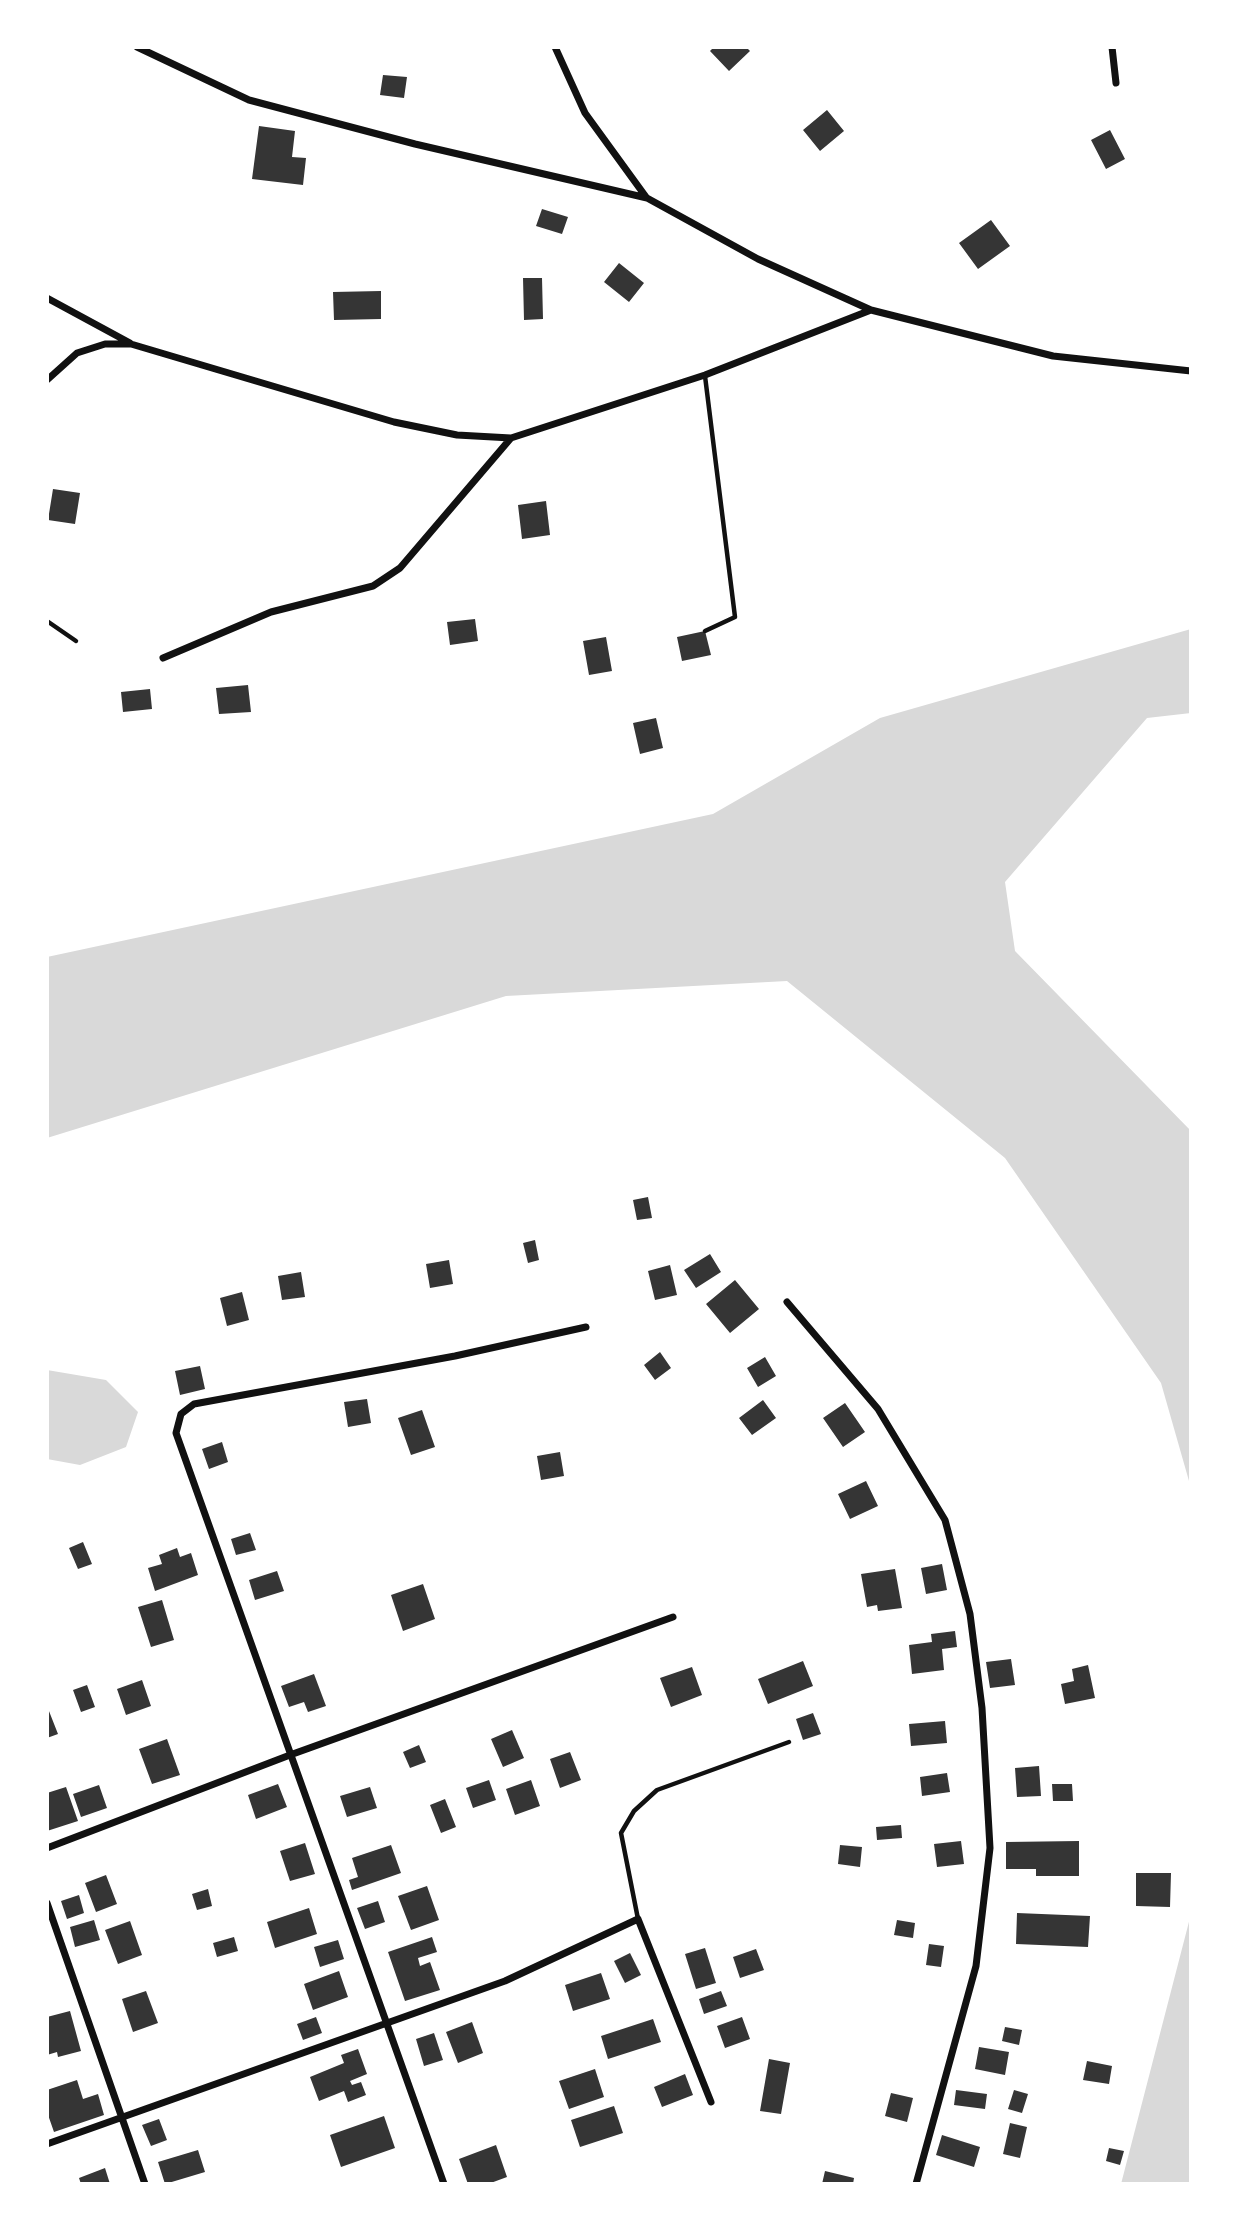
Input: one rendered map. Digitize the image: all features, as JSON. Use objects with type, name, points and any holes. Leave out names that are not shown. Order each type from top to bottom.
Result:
[{"type":"street","points":[[137,47],[249,100],[415,144],[647,198],[758,259],[871,310],[1053,356],[1191,371]]},
{"type":"street","points":[[555,47],[585,113],[647,198]]},
{"type":"street","points":[[1112,47],[1116,83]]},
{"type":"street","points":[[47,298],[131,344],[394,422],[457,435],[511,438],[705,375],[871,310]]},
{"type":"street","points":[[47,380],[78,353],[105,344],[131,344]]},
{"type":"street","points":[[163,658],[271,612],[373,586],[400,568],[511,438]]},
{"type":"street","points":[[786,1302],[878,1409],[945,1520],[970,1614],[982,1707],[990,1848],[976,1966],[916,2184]]},
{"type":"street","points":[[444,2184],[176,1433],[181,1414],[194,1404],[455,1356],[586,1327]]},
{"type":"street","points":[[47,1848],[290,1755],[673,1617]]},
{"type":"street","points":[[47,1903],[145,2184]]},
{"type":"street","points":[[47,2144],[505,1981],[638,1919],[711,2102]]},
{"type":"lane","points":[[705,375],[735,617],[705,631]]},
{"type":"lane","points":[[47,621],[76,641]]},
{"type":"lane","points":[[638,1919],[621,1833],[634,1811],[657,1790],[789,1742]]},
{"type":"shaded area","points":[[1191,629],[1191,713],[1147,718],[1005,882],[1015,951],[1191,1131],[1191,1488],[1161,1383],[1005,1158],[787,981],[506,996],[47,1138],[47,957],[713,814],[880,718]]},
{"type":"shaded area","points":[[47,1370],[106,1380],[138,1412],[126,1447],[80,1465],[47,1459]]},
{"type":"shaded area","points":[[1191,1914],[1191,2184],[1121,2184]]},
{"type":"building","points":[[714,47],[746,47],[750,51],[729,71],[710,51]]},
{"type":"building","points":[[383,75],[407,77],[404,98],[380,95]]},
{"type":"building","points":[[827,110],[844,131],[820,151],[803,130]]},
{"type":"building","points":[[259,126],[295,131],[292,157],[306,158],[303,185],[252,179]]},
{"type":"building","points":[[1110,130],[1125,159],[1106,169],[1091,140]]},
{"type":"building","points":[[542,209],[568,217],[562,234],[536,226]]},
{"type":"building","points":[[991,220],[1010,246],[978,269],[959,243]]},
{"type":"building","points":[[619,263],[644,283],[629,302],[604,282]]},
{"type":"building","points":[[523,278],[542,278],[543,319],[524,320]]},
{"type":"building","points":[[381,291],[381,319],[334,320],[333,292]]},
{"type":"building","points":[[53,489],[80,493],[75,524],[48,520]]},
{"type":"building","points":[[546,501],[550,535],[522,539],[518,505]]},
{"type":"building","points":[[475,619],[478,641],[450,645],[447,622]]},
{"type":"building","points":[[705,631],[711,655],[682,661],[677,637]]},
{"type":"building","points":[[606,637],[612,671],[589,675],[583,641]]},
{"type":"building","points":[[248,685],[251,712],[219,714],[216,688]]},
{"type":"building","points":[[150,689],[152,709],[123,712],[121,692]]},
{"type":"building","points":[[656,718],[663,748],[640,754],[633,723]]},
{"type":"building","points":[[648,1197],[652,1218],[637,1220],[633,1200]]},
{"type":"building","points":[[535,1240],[539,1260],[528,1263],[523,1243]]},
{"type":"building","points":[[710,1254],[721,1272],[696,1288],[684,1270]]},
{"type":"building","points":[[449,1260],[453,1284],[430,1288],[426,1264]]},
{"type":"building","points":[[670,1265],[677,1295],[655,1300],[648,1271]]},
{"type":"building","points":[[301,1272],[305,1297],[282,1300],[278,1276]]},
{"type":"building","points":[[735,1280],[759,1309],[730,1333],[706,1304]]},
{"type":"building","points":[[242,1292],[249,1320],[227,1326],[220,1298]]},
{"type":"building","points":[[660,1352],[671,1368],[655,1380],[644,1365]]},
{"type":"building","points":[[765,1357],[776,1376],[758,1387],[747,1368]]},
{"type":"building","points":[[200,1366],[205,1389],[180,1395],[175,1371]]},
{"type":"building","points":[[367,1399],[371,1423],[348,1427],[344,1402]]},
{"type":"building","points":[[763,1400],[776,1418],[752,1435],[739,1418]]},
{"type":"building","points":[[845,1403],[865,1432],[843,1447],[823,1418]]},
{"type":"building","points":[[422,1410],[435,1447],[411,1455],[398,1418]]},
{"type":"building","points":[[222,1442],[228,1462],[209,1469],[202,1449]]},
{"type":"building","points":[[560,1452],[564,1476],[541,1480],[537,1456]]},
{"type":"building","points":[[866,1481],[878,1506],[850,1519],[838,1494]]},
{"type":"building","points":[[250,1533],[256,1550],[236,1555],[231,1539]]},
{"type":"building","points":[[83,1542],[92,1564],[78,1569],[69,1548]]},
{"type":"building","points":[[177,1548],[180,1557],[191,1553],[198,1575],[155,1591],[148,1568],[162,1564],[159,1555]]},
{"type":"building","points":[[942,1564],[947,1590],[926,1594],[921,1568]]},
{"type":"building","points":[[895,1569],[902,1608],[878,1611],[877,1605],[867,1607],[861,1574]]},
{"type":"building","points":[[277,1571],[284,1591],[255,1600],[249,1580]]},
{"type":"building","points":[[423,1584],[435,1619],[403,1631],[391,1595]]},
{"type":"building","points":[[162,1600],[174,1640],[151,1647],[138,1607]]},
{"type":"building","points":[[955,1631],[957,1647],[942,1649],[944,1670],[912,1674],[909,1645],[932,1642],[931,1634]]},
{"type":"building","points":[[1011,1659],[1015,1685],[990,1688],[986,1662]]},
{"type":"building","points":[[803,1661],[813,1686],[768,1704],[758,1679]]},
{"type":"building","points":[[1088,1665],[1095,1698],[1065,1704],[1061,1684],[1074,1681],[1072,1669]]},
{"type":"building","points":[[692,1667],[702,1695],[671,1707],[660,1678]]},
{"type":"building","points":[[314,1674],[326,1706],[308,1712],[304,1702],[289,1707],[281,1686]]},
{"type":"building","points":[[142,1680],[151,1706],[126,1715],[117,1689]]},
{"type":"building","points":[[87,1685],[95,1707],[81,1712],[73,1690]]},
{"type":"building","points":[[47,1706],[58,1734],[47,1738]]},
{"type":"building","points":[[813,1713],[821,1734],[803,1740],[796,1719]]},
{"type":"building","points":[[945,1721],[947,1743],[911,1746],[909,1724]]},
{"type":"building","points":[[512,1730],[524,1758],[503,1767],[491,1739]]},
{"type":"building","points":[[167,1739],[180,1775],[152,1784],[139,1749]]},
{"type":"building","points":[[419,1745],[426,1762],[410,1768],[403,1752]]},
{"type":"building","points":[[570,1752],[581,1780],[560,1788],[550,1759]]},
{"type":"building","points":[[1039,1766],[1041,1796],[1017,1797],[1015,1768]]},
{"type":"building","points":[[947,1773],[950,1792],[922,1796],[920,1777]]},
{"type":"building","points":[[489,1780],[496,1800],[473,1808],[466,1788]]},
{"type":"building","points":[[531,1780],[540,1806],[515,1815],[506,1789]]},
{"type":"building","points":[[278,1784],[287,1807],[256,1819],[248,1795]]},
{"type":"building","points":[[1052,1784],[1072,1784],[1073,1801],[1053,1801]]},
{"type":"building","points":[[99,1785],[107,1808],[81,1817],[73,1794]]},
{"type":"building","points":[[66,1787],[78,1821],[47,1831],[47,1793]]},
{"type":"building","points":[[370,1787],[377,1808],[347,1817],[340,1796]]},
{"type":"building","points":[[445,1799],[456,1827],[441,1833],[430,1805]]},
{"type":"building","points":[[901,1825],[902,1838],[877,1840],[876,1827]]},
{"type":"building","points":[[961,1841],[964,1864],[937,1867],[934,1844]]},
{"type":"building","points":[[1079,1841],[1079,1876],[1036,1876],[1036,1869],[1006,1869],[1006,1842]]},
{"type":"building","points":[[305,1843],[315,1874],[290,1881],[280,1851]]},
{"type":"building","points":[[391,1845],[401,1873],[352,1890],[349,1880],[358,1877],[352,1858]]},
{"type":"building","points":[[840,1845],[862,1847],[860,1867],[838,1864]]},
{"type":"building","points":[[1136,1873],[1171,1873],[1170,1907],[1136,1906]]},
{"type":"building","points":[[106,1875],[117,1904],[96,1912],[85,1883]]},
{"type":"building","points":[[427,1886],[439,1920],[411,1930],[398,1896]]},
{"type":"building","points":[[208,1889],[212,1906],[197,1910],[192,1894]]},
{"type":"building","points":[[79,1895],[84,1913],[67,1919],[61,1901]]},
{"type":"building","points":[[378,1901],[385,1922],[365,1929],[357,1908]]},
{"type":"building","points":[[309,1908],[317,1934],[275,1948],[267,1922]]},
{"type":"building","points":[[1017,1913],[1090,1916],[1088,1947],[1016,1944]]},
{"type":"building","points":[[94,1920],[100,1940],[75,1947],[70,1927]]},
{"type":"building","points":[[897,1920],[915,1923],[913,1938],[894,1935]]},
{"type":"building","points":[[130,1921],[142,1955],[118,1964],[105,1930]]},
{"type":"building","points":[[234,1937],[238,1951],[217,1957],[213,1943]]},
{"type":"building","points":[[432,1937],[437,1952],[418,1958],[420,1966],[430,1962],[440,1990],[405,2001],[388,1952]]},
{"type":"building","points":[[338,1940],[344,1959],[320,1967],[314,1947]]},
{"type":"building","points":[[929,1944],[944,1946],[941,1967],[926,1965]]},
{"type":"building","points":[[705,1948],[716,1983],[696,1989],[685,1954]]},
{"type":"building","points":[[756,1949],[764,1970],[740,1978],[733,1957]]},
{"type":"building","points":[[630,1953],[641,1975],[625,1983],[614,1961]]},
{"type":"building","points":[[339,1971],[348,1997],[313,2010],[304,1984]]},
{"type":"building","points":[[601,1973],[610,1999],[573,2011],[565,1985]]},
{"type":"building","points":[[146,1991],[158,2023],[133,2032],[122,1999]]},
{"type":"building","points":[[721,1991],[727,2006],[704,2014],[699,1999]]},
{"type":"building","points":[[70,2011],[81,2051],[58,2057],[57,2052],[47,2055],[47,2017]]},
{"type":"building","points":[[316,2017],[322,2033],[303,2040],[297,2024]]},
{"type":"building","points":[[742,2017],[750,2039],[725,2048],[717,2026]]},
{"type":"building","points":[[653,2019],[661,2042],[608,2059],[601,2036]]},
{"type":"building","points":[[472,2022],[483,2053],[458,2063],[446,2032]]},
{"type":"building","points":[[1005,2027],[1022,2030],[1019,2045],[1002,2041]]},
{"type":"building","points":[[434,2033],[443,2060],[424,2066],[416,2039]]},
{"type":"building","points":[[979,2047],[1009,2052],[1005,2075],[975,2069]]},
{"type":"building","points":[[358,2049],[367,2074],[350,2081],[352,2085],[361,2082],[366,2095],[348,2102],[344,2091],[319,2101],[310,2077],[344,2063],[341,2055]]},
{"type":"building","points":[[769,2059],[790,2063],[781,2114],[760,2111]]},
{"type":"building","points":[[1087,2061],[1112,2066],[1109,2084],[1083,2080]]},
{"type":"building","points":[[595,2069],[604,2097],[569,2109],[559,2081]]},
{"type":"building","points":[[685,2074],[693,2095],[662,2107],[654,2087]]},
{"type":"building","points":[[77,2080],[83,2099],[98,2094],[104,2115],[54,2132],[47,2112],[47,2090]]},
{"type":"building","points":[[956,2090],[987,2094],[985,2109],[954,2105]]},
{"type":"building","points":[[1014,2090],[1028,2094],[1022,2113],[1008,2109]]},
{"type":"building","points":[[891,2093],[913,2098],[907,2122],[885,2116]]},
{"type":"building","points":[[614,2106],[623,2133],[580,2147],[571,2120]]},
{"type":"building","points":[[384,2116],[395,2148],[341,2167],[330,2135]]},
{"type":"building","points":[[159,2119],[167,2140],[151,2146],[142,2125]]},
{"type":"building","points":[[1010,2123],[1027,2127],[1020,2158],[1003,2154]]},
{"type":"building","points":[[942,2135],[980,2147],[974,2167],[936,2155]]},
{"type":"building","points":[[496,2145],[507,2177],[488,2184],[468,2184],[459,2159]]},
{"type":"building","points":[[1109,2148],[1124,2151],[1120,2165],[1106,2161]]},
{"type":"building","points":[[198,2150],[205,2172],[165,2184],[158,2162]]},
{"type":"building","points":[[105,2168],[110,2184],[81,2184],[79,2178]]},
{"type":"building","points":[[825,2171],[854,2178],[853,2184],[822,2184]]}]
